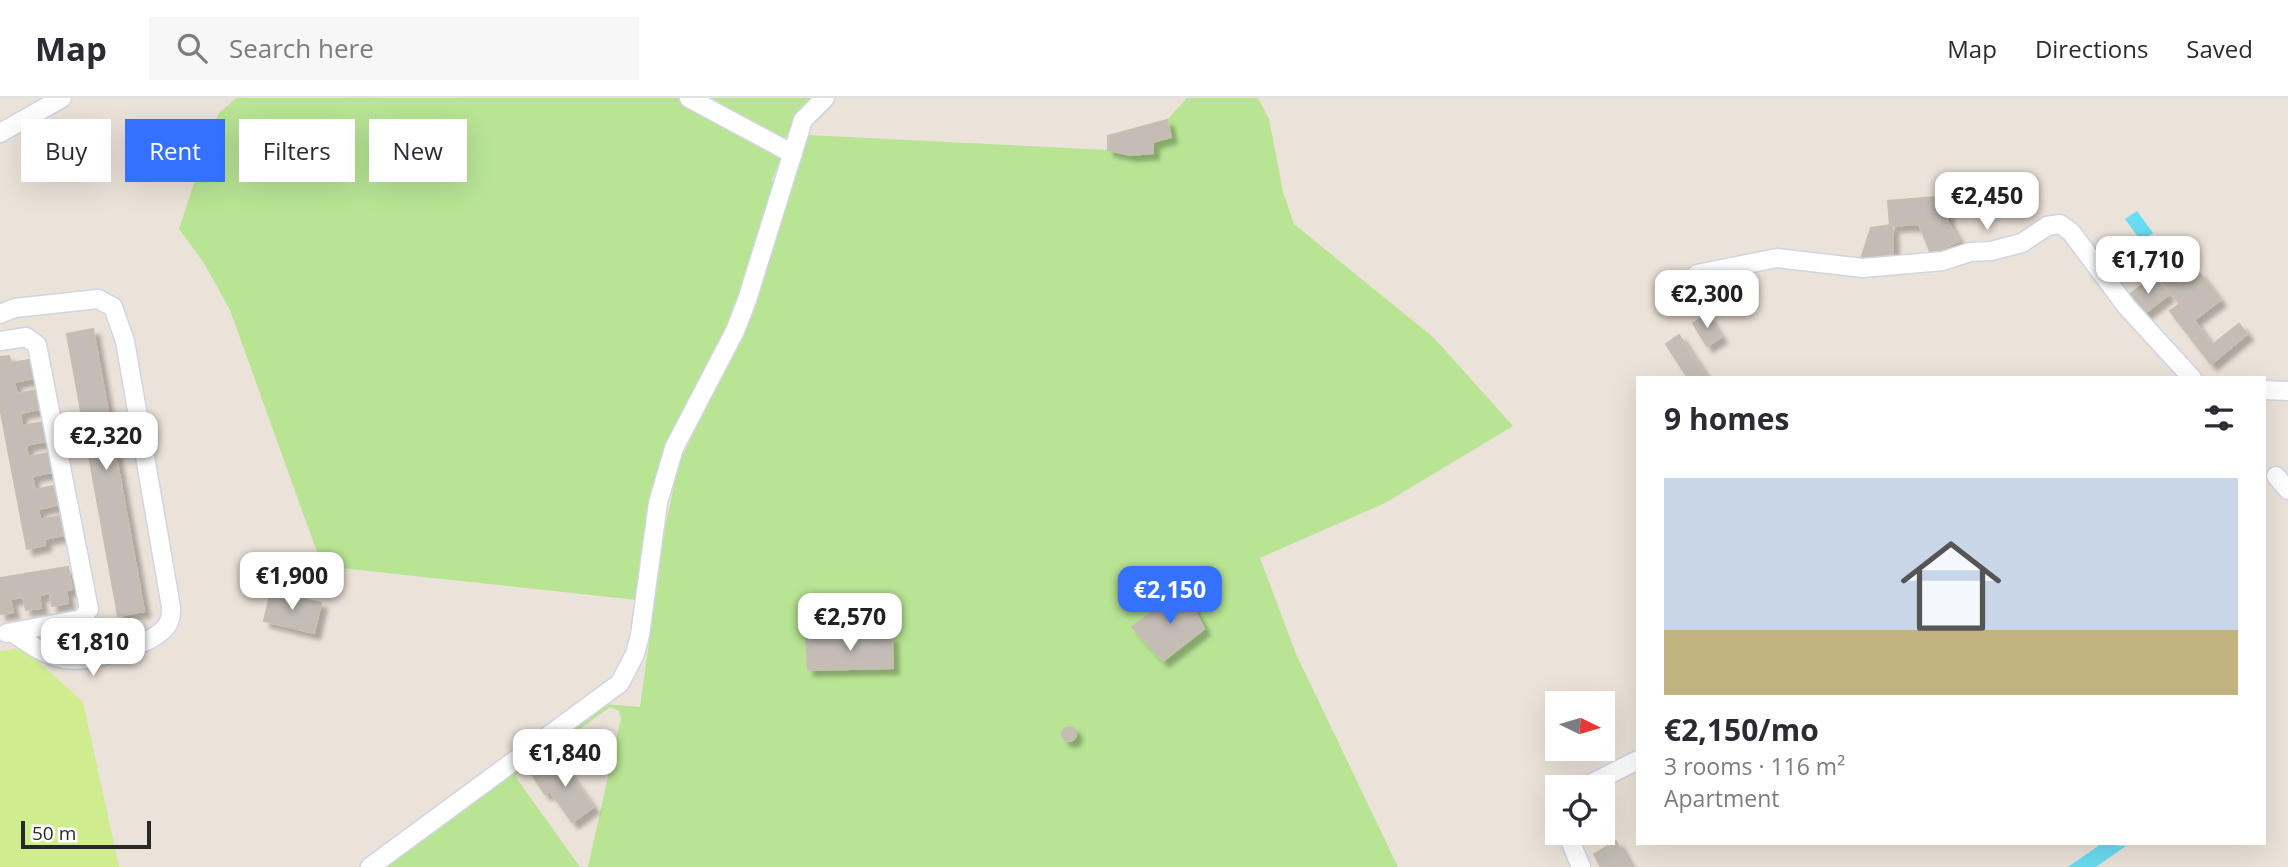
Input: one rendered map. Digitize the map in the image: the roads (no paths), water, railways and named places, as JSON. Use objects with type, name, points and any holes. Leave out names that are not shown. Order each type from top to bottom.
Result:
[{"type":"street","points":[[0,133],[62,98]]},
{"type":"street","points":[[689,98],[793,154]]},
{"type":"street","points":[[370,867],[620,683],[635,654],[640,635],[658,503],[674,448],[739,321],[803,120],[825,98]]},
{"type":"street","points":[[1697,274],[1777,258],[1863,268],[1942,261],[1969,252],[1991,251],[2022,243],[2047,226],[2060,224],[2071,232],[2127,307],[2190,376]]},
{"type":"street","points":[[0,314],[15,308],[98,299],[113,307],[125,341],[171,607],[170,620],[160,632],[93,659],[75,660],[53,656],[6,633]]},
{"type":"street","points":[[0,341],[26,337],[37,345],[89,609],[82,619],[6,633]]},
{"type":"street","points":[[2266,390],[2288,391]]},
{"type":"street","points":[[1608,775],[1636,761]]},
{"type":"street","points":[[1572,845],[1581,867]]},
{"type":"water","points":[[2137,211],[2153,233],[2141,241],[2125,219]]},
{"type":"water","points":[[2100,845],[2126,846],[2096,867],[2068,867]]}]
